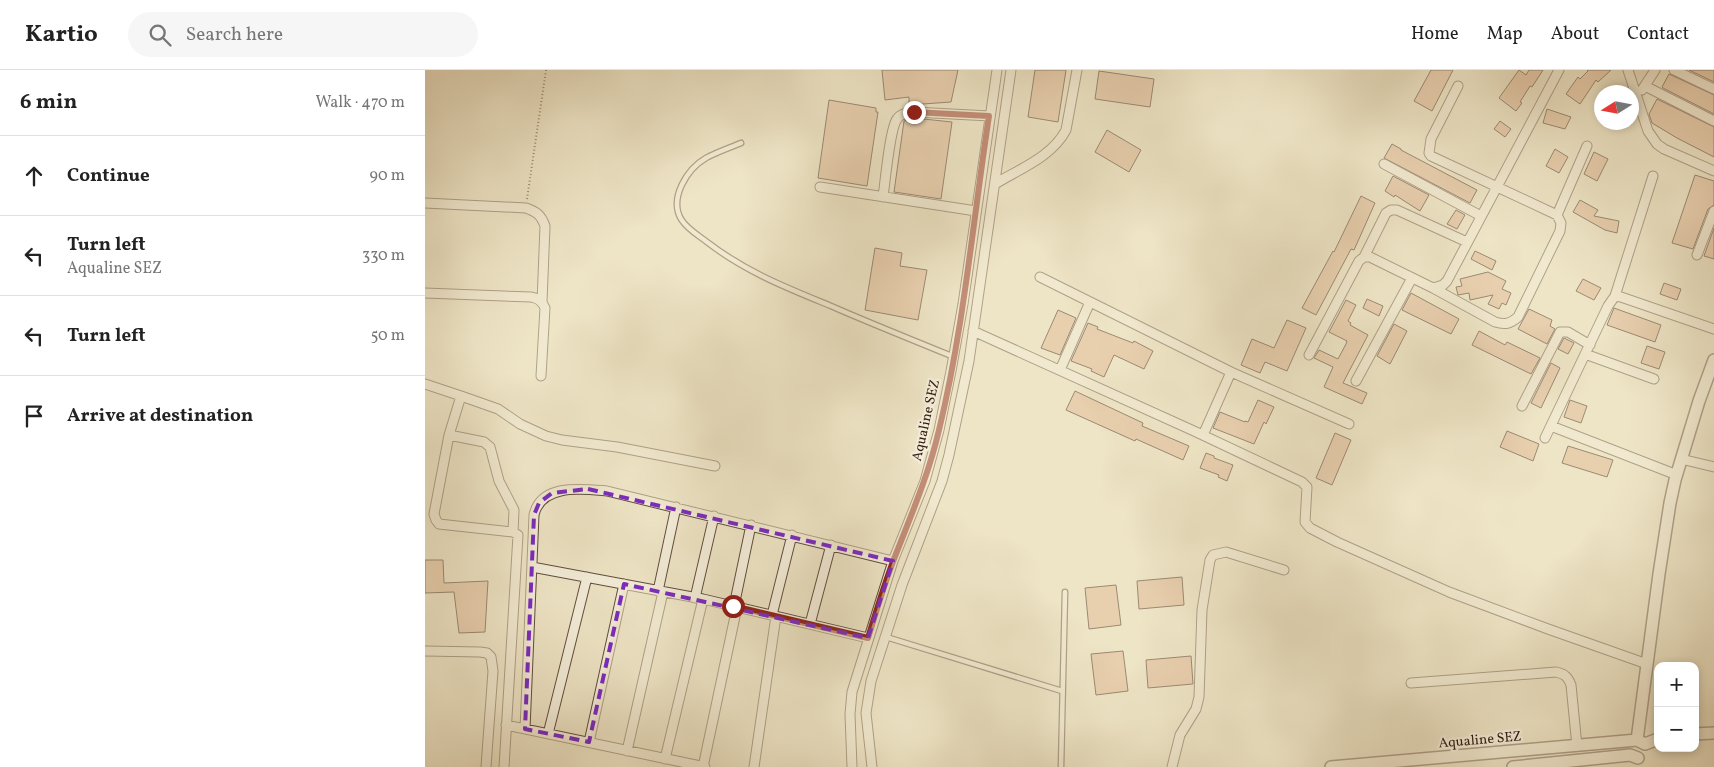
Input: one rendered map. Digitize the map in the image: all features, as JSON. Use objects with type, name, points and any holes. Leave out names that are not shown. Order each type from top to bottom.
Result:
[{"type":"street","name":"Aqualine SEZ","points":[[852,767],[851,692],[893,561],[925,481],[939,430],[954,357],[997,70]]},
{"type":"street","points":[[872,767],[866,713],[867,698],[884,636],[942,481],[963,390],[1011,70]]},
{"type":"street","points":[[995,184],[1045,154],[1061,138],[1066,130],[1077,70]]},
{"type":"street","points":[[1433,288],[1443,285],[1447,281],[1559,70]]},
{"type":"street","points":[[1628,70],[1633,85]]},
{"type":"street","points":[[1639,94],[1655,70]]},
{"type":"street","points":[[1674,70],[1714,89]]},
{"type":"street","points":[[1364,257],[1370,257],[1433,288],[1495,322],[1504,325],[1512,322],[1517,317],[1560,230],[1561,223],[1557,215],[1495,188],[1436,159],[1429,153],[1431,139],[1458,86]]},
{"type":"street","points":[[1645,86],[1714,121]]},
{"type":"street","points":[[1639,102],[1648,131],[1657,144],[1664,149],[1714,171]]},
{"type":"street","points":[[883,197],[893,130],[897,118],[902,114],[914,112],[989,116]]},
{"type":"street","points":[[1557,215],[1587,146]]},
{"type":"street","points":[[1384,164],[1481,216]]},
{"type":"street","points":[[1545,438],[1615,296],[1653,176]]},
{"type":"street","points":[[819,187],[976,211]]},
{"type":"street","points":[[425,203],[525,208],[535,211],[542,216],[545,226],[542,302]]},
{"type":"street","points":[[1309,355],[1359,261],[1364,257],[1386,212],[1397,210],[1467,242]]},
{"type":"street","points":[[1697,255],[1714,211]]},
{"type":"street","points":[[1040,278],[1231,372],[1349,424]]},
{"type":"street","points":[[1356,381],[1412,278]]},
{"type":"street","points":[[425,293],[531,296],[537,298],[545,308],[541,376]]},
{"type":"street","points":[[1615,296],[1714,330]]},
{"type":"street","points":[[1060,370],[1090,302]]},
{"type":"street","points":[[973,331],[1302,482],[1307,487],[1305,522],[1310,528],[1337,542],[1449,592],[1647,664]]},
{"type":"street","points":[[1522,406],[1560,332],[1568,332],[1590,345]]},
{"type":"street","points":[[1585,354],[1654,379]]},
{"type":"street","points":[[1513,767],[1635,760],[1645,753],[1638,742],[1664,537],[1681,459],[1714,360]]},
{"type":"street","points":[[1203,435],[1231,372]]},
{"type":"street","points":[[425,384],[497,409],[520,424],[546,436],[562,440],[617,447],[715,466]]},
{"type":"street","points":[[461,396],[449,435],[434,514],[439,524],[513,532],[517,535],[504,767]]},
{"type":"street","points":[[1551,426],[1677,475]]},
{"type":"street","points":[[449,435],[484,442],[490,447],[499,481],[514,510],[513,532]]},
{"type":"street","points":[[1681,459],[1714,467]]},
{"type":"street","points":[[525,729],[535,510],[539,503],[552,493],[579,489],[607,491],[893,561]]},
{"type":"street","points":[[627,751],[676,507]]},
{"type":"street","points":[[665,759],[699,598],[714,516]]},
{"type":"street","points":[[506,725],[704,767],[751,525]]},
{"type":"street","points":[[754,767],[774,616],[792,535]]},
{"type":"street","points":[[811,624],[831,545]]},
{"type":"street","points":[[1172,767],[1180,735],[1196,708],[1199,697],[1202,610],[1210,560],[1213,555],[1227,552],[1284,570]]},
{"type":"street","points":[[532,567],[699,598],[868,638]]},
{"type":"street","points":[[548,734],[587,577]]},
{"type":"street","points":[[589,742],[624,584]]},
{"type":"street","points":[[425,651],[480,652],[491,657],[493,671],[486,767]]},
{"type":"street","points":[[1411,683],[1563,673],[1571,685],[1577,746]]},
{"type":"street","points":[[1699,734],[1714,733]]},
{"type":"street","name":"Aqualine SEZ","points":[[1331,767],[1654,740]]},
{"type":"lane","points":[[741,143],[705,158],[691,170],[678,195],[677,206],[681,219],[689,228],[724,255],[757,275],[954,357]]},
{"type":"lane","points":[[1061,767],[1065,592]]},
{"type":"lane","points":[[884,636],[1062,691]]},
{"type":"path","points":[[525,208],[546,70]]},
{"type":"highlighted area","points":[[588,489],[893,561],[868,638],[624,584],[589,742],[525,729],[534,515],[539,503],[552,493]]},
{"type":"building","points":[[882,70],[958,70],[951,102],[909,105],[909,97],[885,100]]},
{"type":"building","points":[[1035,70],[1066,70],[1058,122],[1028,117]]},
{"type":"building","points":[[1431,70],[1453,70],[1432,111],[1414,101]]},
{"type":"building","points":[[1519,70],[1526,75],[1529,70],[1543,70],[1532,87],[1530,86],[1516,111],[1499,98]]},
{"type":"building","points":[[1587,70],[1611,70],[1598,82],[1596,80],[1580,104],[1566,94],[1578,77],[1580,79]]},
{"type":"building","points":[[1689,70],[1714,70],[1714,82]]},
{"type":"building","points":[[1099,71],[1154,79],[1150,107],[1095,99]]},
{"type":"building","points":[[1669,74],[1714,95],[1714,114],[1663,88]]},
{"type":"building","points":[[1657,99],[1714,127],[1714,157],[1652,123],[1649,114]]},
{"type":"building","points":[[829,100],[876,108],[876,112],[878,112],[867,186],[818,178]]},
{"type":"building","points":[[1547,109],[1571,117],[1565,129],[1543,123]]},
{"type":"building","points":[[914,118],[952,122],[941,199],[894,192],[904,121]]},
{"type":"building","points":[[1500,121],[1511,129],[1505,137],[1494,129]]},
{"type":"building","points":[[1107,130],[1141,150],[1129,172],[1095,152]]},
{"type":"building","points":[[1392,144],[1477,190],[1470,203],[1384,158]]},
{"type":"building","points":[[1555,149],[1568,157],[1559,173],[1546,166]]},
{"type":"building","points":[[1594,152],[1608,159],[1597,181],[1584,174]]},
{"type":"building","points":[[1695,175],[1714,181],[1714,205],[1708,209],[1693,249],[1672,243]]},
{"type":"building","points":[[1393,176],[1429,195],[1420,211],[1385,191]]},
{"type":"building","points":[[1361,196],[1375,203],[1354,250],[1351,249],[1316,315],[1302,308],[1334,252]]},
{"type":"building","points":[[1580,200],[1598,210],[1594,216],[1619,221],[1617,233],[1605,230],[1573,212]]},
{"type":"building","points":[[1456,210],[1465,215],[1457,229],[1447,224]]},
{"type":"building","points":[[1714,228],[1714,259],[1704,256]]},
{"type":"building","points":[[875,248],[902,253],[900,266],[927,270],[918,320],[865,310]]},
{"type":"building","points":[[1475,251],[1496,261],[1492,270],[1471,259]]},
{"type":"building","points":[[1488,272],[1506,281],[1502,289],[1511,293],[1506,305],[1502,303],[1499,309],[1488,304],[1493,295],[1470,300],[1469,293],[1458,295],[1456,287],[1462,286],[1460,279]]},
{"type":"building","points":[[1583,279],[1601,288],[1594,300],[1576,291]]},
{"type":"building","points":[[1664,283],[1681,289],[1677,300],[1660,294]]},
{"type":"building","points":[[1411,293],[1459,319],[1451,334],[1402,310]]},
{"type":"building","points":[[1367,299],[1383,306],[1379,316],[1363,308]]},
{"type":"building","points":[[1346,300],[1356,305],[1348,321],[1351,323],[1350,325],[1368,335],[1343,383],[1367,393],[1362,404],[1324,387],[1333,367],[1314,358],[1319,350],[1338,359],[1347,341],[1329,332]]},
{"type":"building","points":[[1614,308],[1661,325],[1655,342],[1607,325]]},
{"type":"building","points":[[1529,309],[1552,320],[1550,326],[1555,329],[1547,344],[1518,329]]},
{"type":"building","points":[[1058,310],[1076,318],[1060,355],[1041,348]]},
{"type":"building","points":[[1287,320],[1306,328],[1287,371],[1265,362],[1260,373],[1241,365],[1252,339],[1274,348]]},
{"type":"building","points":[[1088,323],[1098,327],[1097,329],[1133,343],[1134,341],[1153,351],[1144,369],[1114,355],[1104,377],[1091,371],[1092,369],[1071,361]]},
{"type":"building","points":[[1394,324],[1407,331],[1390,364],[1377,356]]},
{"type":"building","points":[[1479,331],[1505,345],[1507,342],[1540,358],[1531,374],[1472,345]]},
{"type":"building","points":[[1564,338],[1574,343],[1568,354],[1558,349]]},
{"type":"building","points":[[1647,346],[1665,352],[1659,369],[1641,363]]},
{"type":"building","points":[[1551,363],[1560,368],[1541,408],[1531,403]]},
{"type":"building","points":[[1075,391],[1143,423],[1142,426],[1189,446],[1183,460],[1066,410]]},
{"type":"building","points":[[1258,400],[1274,407],[1266,424],[1264,422],[1254,444],[1213,428],[1220,412],[1248,422]]},
{"type":"building","points":[[1570,400],[1587,406],[1581,423],[1564,417]]},
{"type":"building","points":[[1507,431],[1539,444],[1533,461],[1500,447]]},
{"type":"building","points":[[1335,433],[1351,440],[1332,485],[1316,478]]},
{"type":"building","points":[[1568,446],[1613,460],[1607,477],[1562,463]]},
{"type":"building","points":[[1206,453],[1233,465],[1227,481],[1218,477],[1219,475],[1200,468]]},
{"type":"building","points":[[425,560],[443,560],[444,583],[488,581],[485,632],[459,633],[454,592],[425,593]]},
{"type":"building","points":[[1182,577],[1184,605],[1139,609],[1137,581]]},
{"type":"building","points":[[1116,585],[1121,625],[1089,629],[1085,588]]},
{"type":"building","points":[[1123,651],[1128,691],[1096,695],[1091,654]]},
{"type":"building","points":[[1191,656],[1193,684],[1148,688],[1146,660]]},
{"type":"route","points":[[733,606],[868,638],[893,561],[916,508],[939,430],[951,372],[963,304],[989,116],[914,112]]}]
